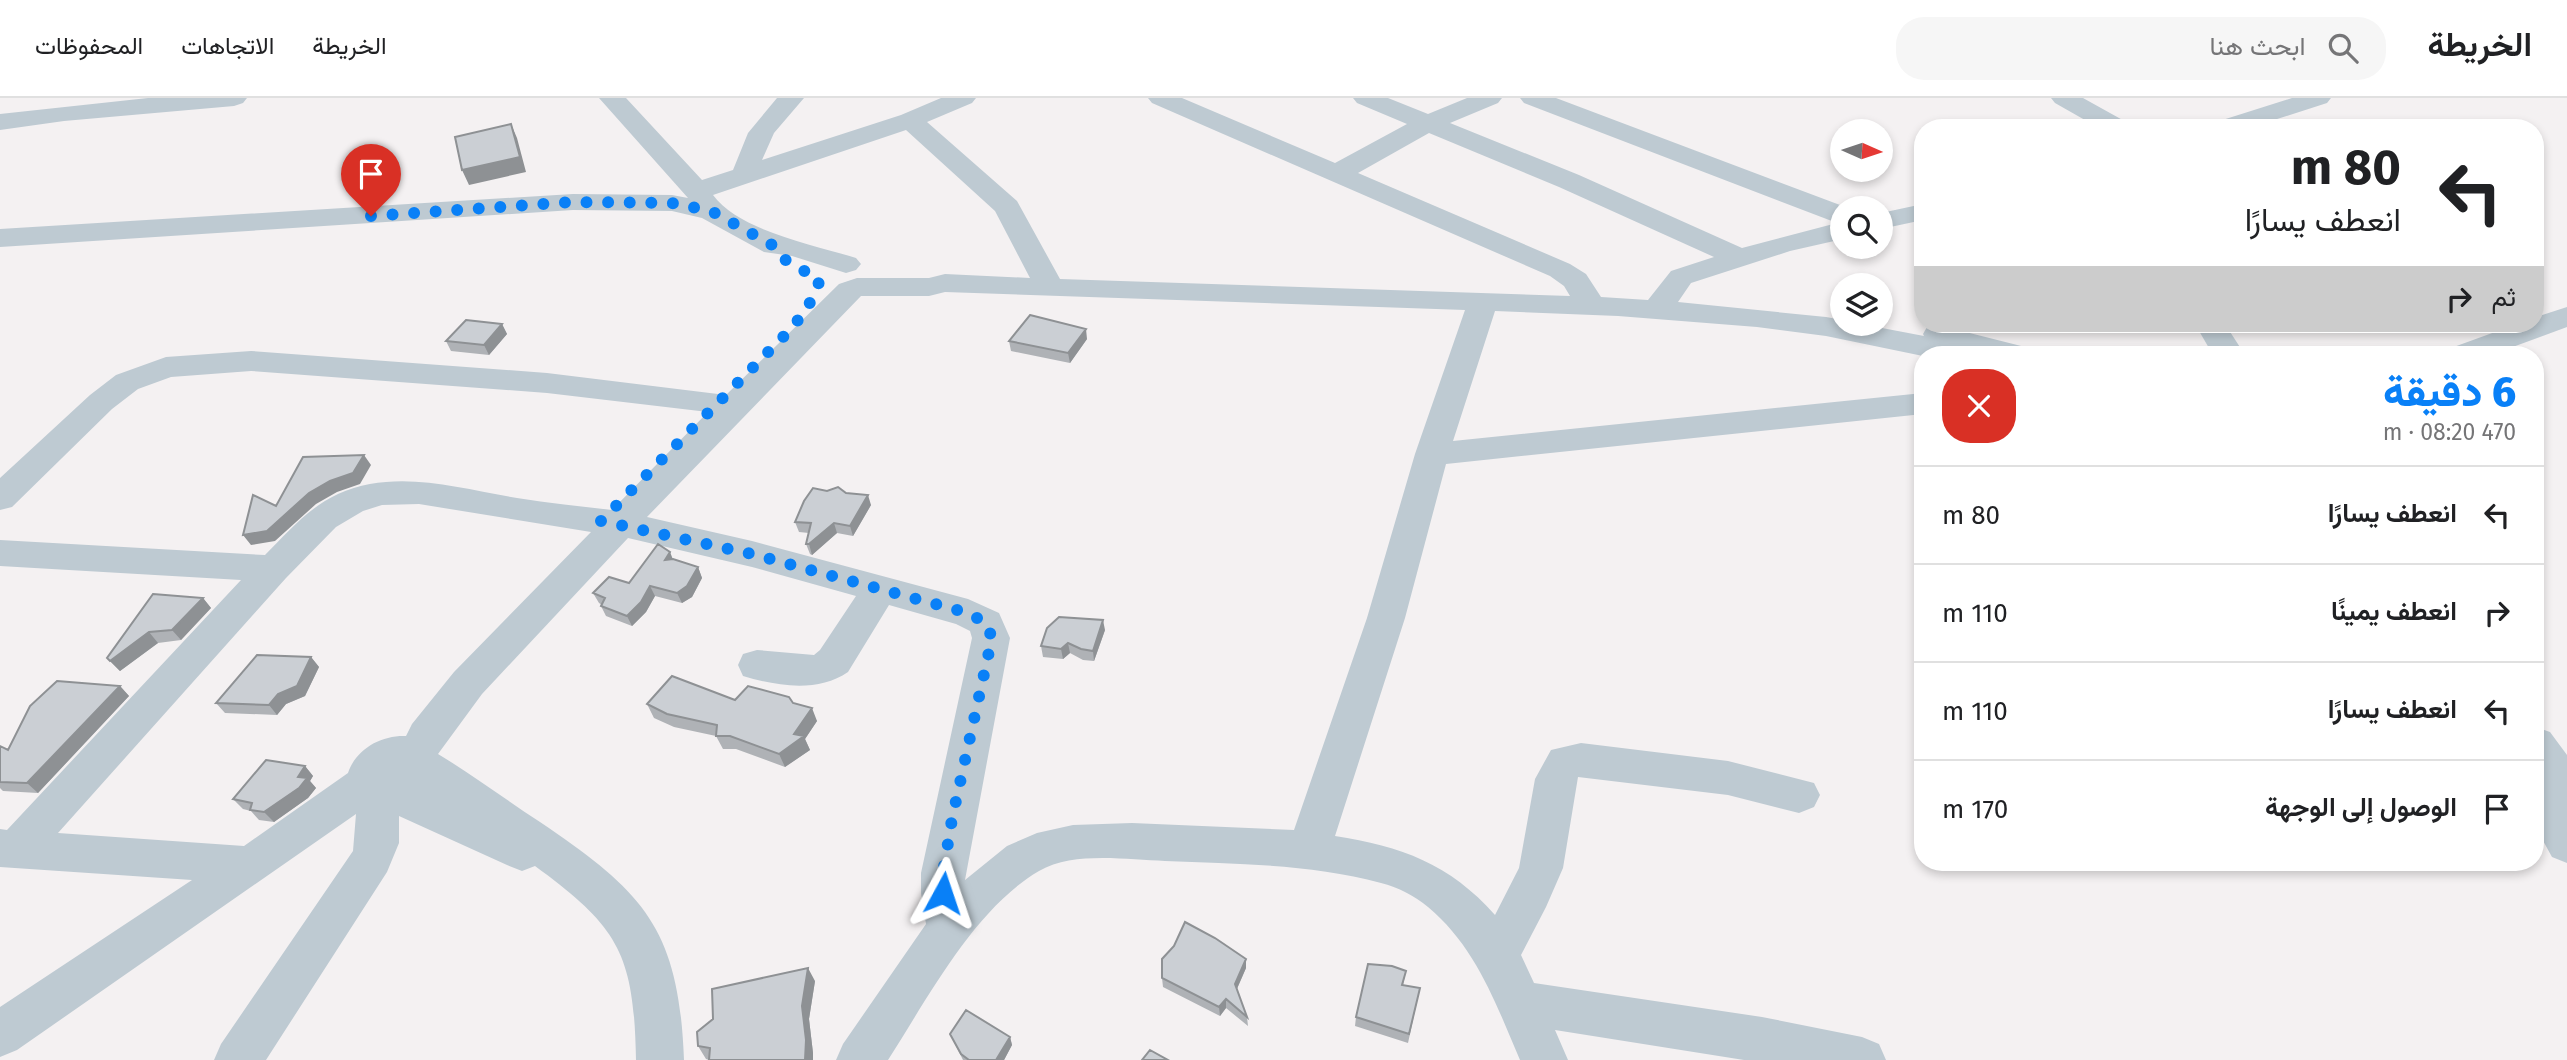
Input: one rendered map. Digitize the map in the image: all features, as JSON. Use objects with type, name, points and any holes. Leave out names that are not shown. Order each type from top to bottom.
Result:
[{"type":"street","points":[[0,122],[64,113],[233,98]]},
{"type":"street","points":[[612,98],[704,201],[774,246],[782,258],[843,279],[929,287],[945,283],[1590,304],[1696,312],[1827,328],[1917,346]]},
{"type":"street","points":[[745,175],[752,146],[758,135],[791,98]]},
{"type":"street","points":[[0,238],[573,202],[704,201],[745,175],[910,120],[963,98]]},
{"type":"street","points":[[1161,98],[1559,270],[1576,280],[1590,304]]},
{"type":"street","points":[[1366,98],[1663,221],[1739,257]]},
{"type":"street","points":[[1336,174],[1428,123],[1489,98]]},
{"type":"street","points":[[1532,98],[1830,211]]},
{"type":"street","points":[[2064,98],[2102,119]]},
{"type":"street","points":[[2251,119],[2318,98]]},
{"type":"street","points":[[910,120],[1007,207],[1050,288]]},
{"type":"street","points":[[1893,218],[1914,214]]},
{"type":"street","points":[[1656,310],[1681,277],[1739,257],[1830,233]]},
{"type":"street","points":[[417,760],[426,736],[440,715],[717,402],[790,330],[807,309],[843,279]]},
{"type":"street","points":[[0,1034],[376,782],[414,714],[611,522],[711,429],[843,279]]},
{"type":"street","points":[[1309,850],[1386,618],[1432,454],[1483,302]]},
{"type":"street","points":[[1696,312],[1756,305],[1830,313]]},
{"type":"street","points":[[2544,325],[2567,316]]},
{"type":"street","points":[[1893,324],[1914,329]]},
{"type":"street","points":[[1929,333],[1982,346]]},
{"type":"street","points":[[2486,346],[2521,333]]},
{"type":"street","points":[[0,498],[101,402],[127,382],[166,366],[251,361],[406,371],[717,402]]},
{"type":"street","points":[[1432,454],[1914,405]]},
{"type":"street","points":[[8,849],[324,518],[351,502],[382,493],[419,492],[518,510],[611,522],[752,554],[968,613],[986,623],[992,638],[943,873],[943,893],[950,930]]},
{"type":"street","points":[[0,553],[273,569]]},
{"type":"street","points":[[757,664],[814,671],[825,669],[834,661],[880,589]]},
{"type":"street","points":[[238,1060],[372,859],[377,843],[376,782],[386,756],[401,752],[462,789],[612,902],[635,932],[648,961],[656,993],[660,1060]]},
{"type":"street","points":[[2544,755],[2567,788]]},
{"type":"street","points":[[1497,953],[1531,895],[1545,856],[1556,775],[1566,762],[1581,760],[1728,778],[1799,795]]},
{"type":"street","points":[[376,782],[583,880]]},
{"type":"street","points":[[2544,803],[2567,844]]},
{"type":"street","points":[[860,1060],[950,930],[992,882],[1024,858],[1060,846],[1092,842],[1261,846],[1309,850],[1375,862],[1407,874],[1443,892],[1471,918],[1497,953],[1522,1003],[1544,1060]]},
{"type":"street","points":[[8,849],[251,865]]},
{"type":"street","points":[[1522,1003],[1762,1040],[1862,1060]]},
{"type":"building","points":[[511,124],[520,157],[462,170],[455,137]]},
{"type":"building","points":[[1030,315],[1086,329],[1068,353],[1009,341]]},
{"type":"building","points":[[466,320],[502,324],[484,345],[446,341]]},
{"type":"building","points":[[364,455],[353,473],[330,481],[309,493],[267,531],[243,535],[253,495],[276,506],[303,457]]},
{"type":"building","points":[[838,487],[846,493],[868,495],[850,526],[834,523],[806,544],[811,523],[795,522],[804,501],[813,488],[827,491]]},
{"type":"building","points":[[658,544],[670,552],[665,560],[673,559],[698,567],[687,586],[677,593],[650,586],[641,602],[627,616],[601,606],[605,598],[593,593],[609,577],[629,583]]},
{"type":"building","points":[[153,594],[203,598],[172,630],[149,632],[110,661],[107,658]]},
{"type":"building","points":[[1059,617],[1103,620],[1093,651],[1068,643],[1061,649],[1041,646],[1047,628]]},
{"type":"building","points":[[257,655],[311,657],[297,686],[278,694],[269,705],[216,703]]},
{"type":"building","points":[[672,676],[735,700],[748,686],[789,697],[793,703],[812,708],[794,734],[804,736],[779,754],[730,736],[716,736],[717,725],[667,714],[647,704]]},
{"type":"building","points":[[57,681],[120,686],[27,783],[0,782],[0,746],[8,750],[30,706]]},
{"type":"building","points":[[266,760],[305,766],[298,777],[307,778],[299,788],[264,812],[250,810],[252,803],[233,799]]},
{"type":"building","points":[[1185,922],[1246,959],[1235,984],[1247,1017],[1226,999],[1219,1007],[1162,978],[1162,959],[1174,946]]},
{"type":"building","points":[[1368,964],[1392,966],[1406,971],[1402,985],[1420,988],[1409,1034],[1356,1017]]},
{"type":"building","points":[[808,968],[802,1006],[806,1040],[805,1060],[709,1060],[710,1048],[698,1046],[697,1032],[713,1019],[712,989]]},
{"type":"building","points":[[966,1010],[1010,1037],[996,1060],[969,1060],[961,1054],[950,1034]]},
{"type":"building","points":[[1150,1050],[1168,1060],[1142,1060]]},
{"type":"route","points":[[371,216],[573,202],[672,203],[711,211],[774,246],[782,258],[794,267],[820,280],[807,309],[790,330],[601,521],[752,554],[968,613],[986,623],[992,638],[952,819],[943,873],[943,893]]}]
